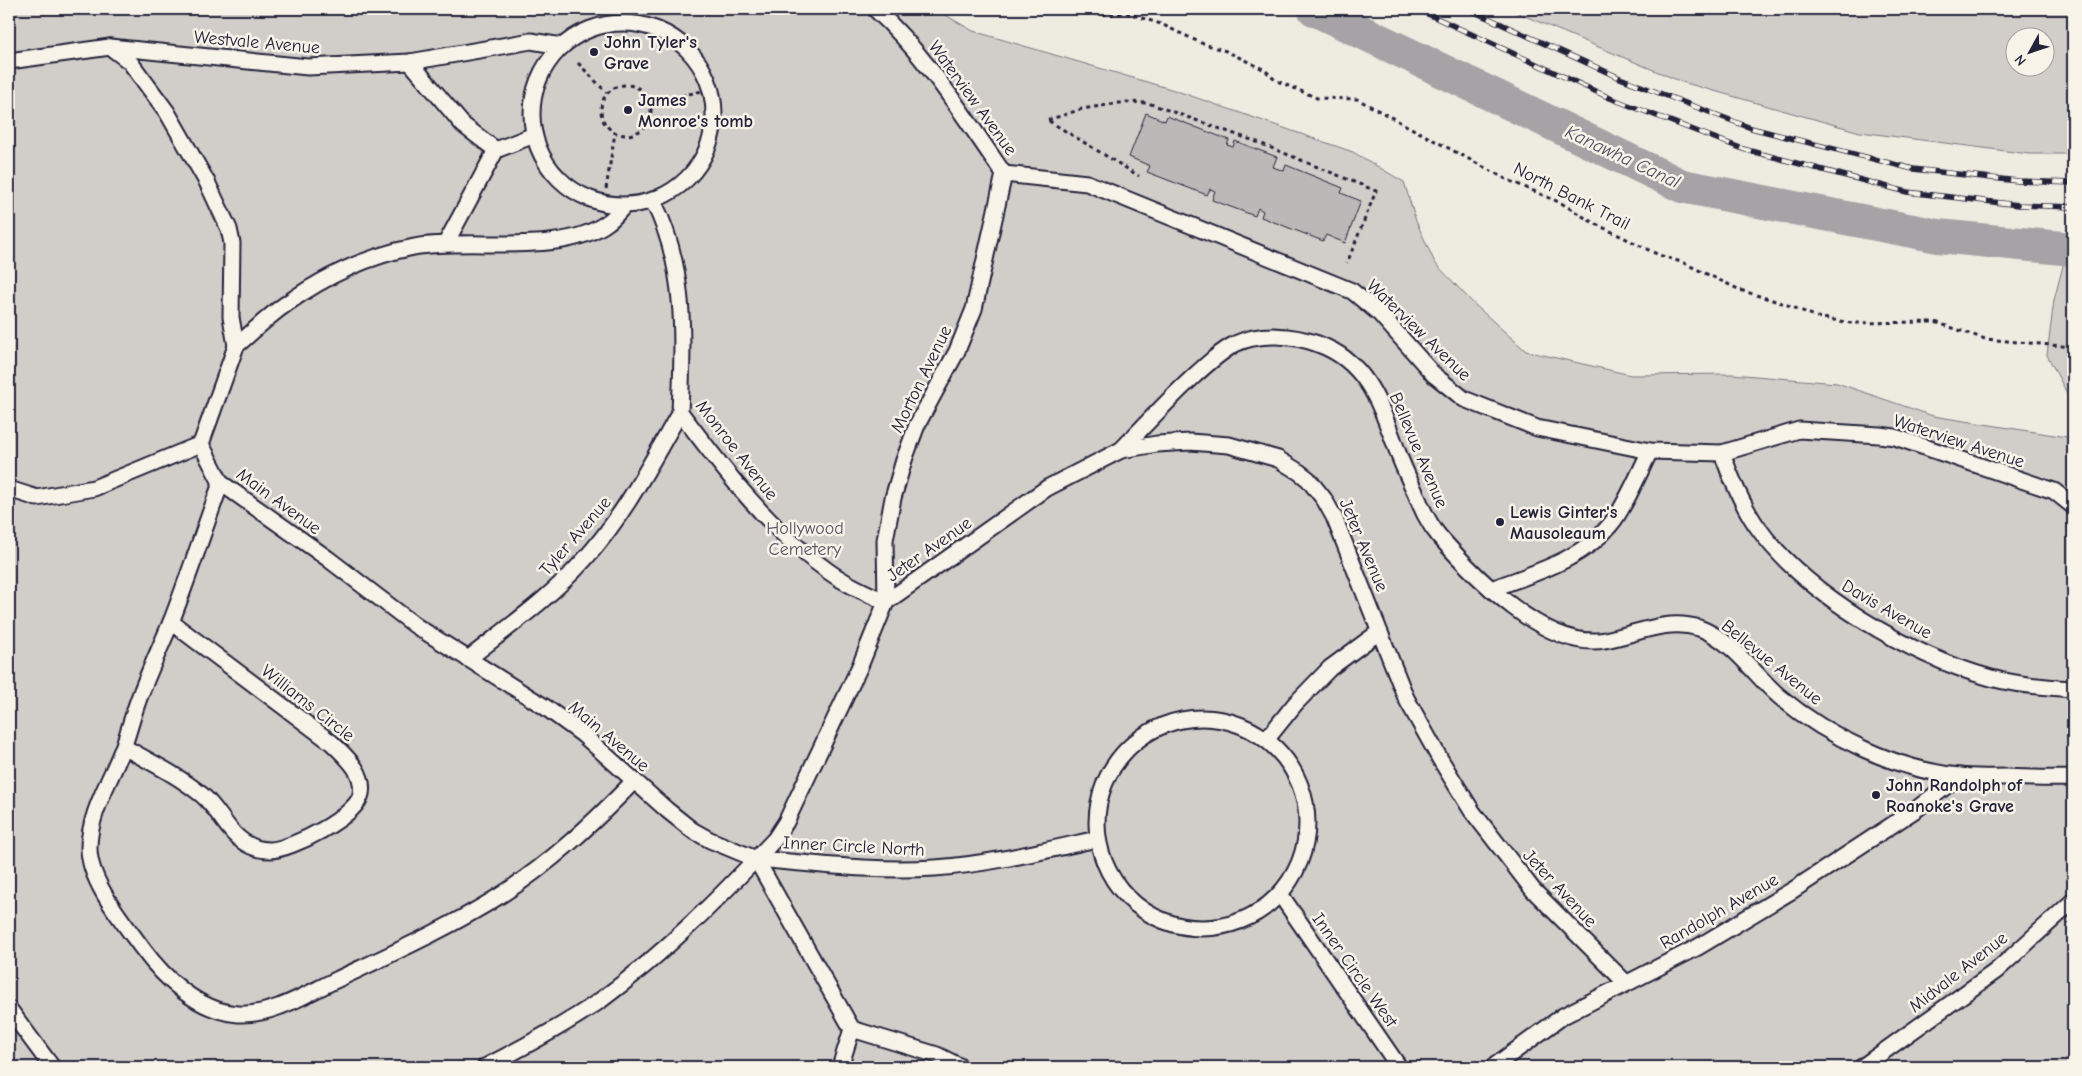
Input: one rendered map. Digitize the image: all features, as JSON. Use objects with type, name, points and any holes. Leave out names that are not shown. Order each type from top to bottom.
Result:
[{"type":"lane","name":"Waterview Avenue","points":[[875,9],[909,42],[926,62],[1004,174],[1087,183],[1352,291],[1380,314],[1434,375],[1464,399],[1537,428],[1650,451],[1722,453],[1799,430],[1895,437],[2054,492],[2073,506]]},
{"type":"lane","points":[[618,23],[639,24],[659,30],[677,41],[692,54],[704,72],[711,89],[715,114],[712,136],[704,158],[691,177],[673,191],[653,201],[624,206],[604,204],[588,199],[573,191],[560,180],[540,152],[534,135],[532,111],[536,87],[546,65],[562,46],[579,34],[598,26],[618,23]]},
{"type":"lane","name":"Westvale Avenue","points":[[9,62],[110,47],[308,67],[410,62],[531,41],[562,46]]},
{"type":"lane","points":[[9,489],[37,498],[94,488],[201,444],[236,346],[231,317],[232,243],[229,229],[207,182],[167,112],[130,62],[110,47]]},
{"type":"lane","points":[[410,62],[463,125],[496,150]]},
{"type":"lane","points":[[446,243],[496,150],[534,135]]},
{"type":"lane","name":"Morton Avenue","points":[[886,602],[885,540],[904,460],[917,425],[957,351],[974,308],[1004,174]]},
{"type":"lane","name":"Monroe Avenue","points":[[653,201],[669,238],[678,279],[683,333],[680,412],[741,490],[780,532],[828,571],[848,584],[886,602]]},
{"type":"lane","points":[[236,346],[285,305],[328,278],[383,255],[414,247],[446,243],[498,243],[562,239],[593,230],[608,222],[624,206]]},
{"type":"lane","name":"Bellevue Avenue","points":[[1121,450],[1167,400],[1209,362],[1236,344],[1255,338],[1274,336],[1289,337],[1319,344],[1346,360],[1367,380],[1381,405],[1398,453],[1425,516],[1439,536],[1491,589],[1522,613],[1550,630],[1579,640],[1594,641],[1669,624],[1698,628],[1712,634],[1731,648],[1768,686],[1794,708],[1872,753],[1926,770],[1959,776],[2073,778]]},
{"type":"lane","name":"Tyler Avenue","points":[[468,659],[542,600],[584,560],[628,503],[680,412]]},
{"type":"lane","name":"Jeter Avenue","points":[[485,1067],[587,1009],[628,979],[687,928],[775,839],[786,822],[860,666],[886,602],[1047,488],[1121,450],[1166,443],[1230,445],[1278,459],[1308,479],[1324,499],[1334,517],[1398,681],[1414,713],[1472,811],[1533,890],[1626,983]]},
{"type":"lane","name":"Main Avenue","points":[[201,444],[221,483],[327,558],[397,613],[545,706],[582,734],[667,810],[700,834],[756,859]]},
{"type":"lane","points":[[1491,589],[1555,566],[1578,553],[1598,536],[1615,519],[1650,451]]},
{"type":"lane","name":"Davis Avenue","points":[[1722,453],[1734,486],[1756,525],[1808,580],[1848,611],[1928,654],[1988,677],[2024,685],[2073,689]]},
{"type":"lane","points":[[221,483],[171,622],[141,693],[124,747],[93,819],[89,847],[92,871],[120,917],[159,969],[186,993],[220,1011],[240,1014],[259,1012],[296,998],[438,930],[501,895],[547,862],[572,841],[634,781]]},
{"type":"lane","points":[[2054,492],[2073,492]]},
{"type":"lane","name":"Williams Circle","points":[[124,747],[189,785],[209,802],[232,832],[241,840],[260,849],[282,848],[323,830],[341,818],[361,796],[359,775],[348,759],[332,743],[171,622]]},
{"type":"lane","points":[[1266,740],[1295,704],[1324,674],[1379,632]]},
{"type":"lane","points":[[1211,718],[1240,725],[1266,740],[1278,750],[1296,776],[1306,806],[1306,838],[1303,854],[1297,868],[1280,894],[1256,914],[1227,926],[1197,928],[1166,923],[1139,908],[1122,892],[1109,872],[1096,839],[1096,814],[1099,798],[1110,771],[1128,747],[1152,729],[1181,719],[1211,718]]},
{"type":"lane","name":"Randolph Avenue","points":[[1492,1067],[1563,1016],[1698,947],[1793,890],[1918,808],[1959,776]]},
{"type":"lane","name":"Inner Circle North","points":[[756,859],[881,869],[935,868],[1021,857],[1096,839]]},
{"type":"lane","points":[[756,859],[852,1029],[937,1055],[961,1067]]},
{"type":"lane","name":"Inner Circle West","points":[[1280,894],[1399,1067]]},
{"type":"lane","name":"Midvale Avenue","points":[[1862,1067],[1996,971],[2073,900]]},
{"type":"lane","points":[[9,1009],[52,1067]]},
{"type":"lane","points":[[840,1067],[852,1029]]},
{"type":"path","name":"North Bank Trail","points":[[1080,9],[1099,15],[1127,13],[1161,24],[1265,70],[1275,80],[1304,94],[1317,98],[1344,97],[1357,99],[1506,179],[1561,203],[1592,222],[1659,255],[1684,263],[1740,290],[1817,316],[1851,323],[1935,322],[1984,338],[2073,347]]},
{"type":"path","points":[[562,46],[607,93]]},
{"type":"path","points":[[620,85],[642,90],[650,103],[650,120],[645,127],[631,135],[615,133],[604,123],[601,115],[601,107],[607,93],[620,85]]},
{"type":"path","points":[[650,103],[711,89]]},
{"type":"path","points":[[1140,176],[1048,120],[1090,108],[1126,102],[1148,103],[1257,142],[1376,191],[1338,285]]},
{"type":"path","points":[[604,204],[615,133]]},
{"type":"green space","name":"Hollywood Cemetery","points":[[9,9],[935,9],[973,31],[1174,90],[1353,152],[1404,182],[1416,221],[1435,263],[1474,304],[1526,351],[1631,375],[1732,374],[1837,383],[1933,416],[2073,438],[2073,1067],[9,1067]]},
{"type":"green space","points":[[1508,9],[2073,9],[2073,154],[2029,154],[1860,132],[1682,82]]},
{"type":"green space","points":[[2073,253],[2073,405],[2047,355],[2054,300],[2064,262]]},
{"type":"building","points":[[1146,113],[1165,121],[1167,116],[1229,140],[1227,145],[1233,147],[1235,141],[1277,157],[1273,167],[1284,171],[1286,165],[1343,188],[1341,193],[1361,201],[1345,243],[1326,235],[1323,241],[1261,217],[1263,211],[1258,208],[1255,216],[1212,200],[1215,191],[1210,189],[1207,195],[1147,172],[1150,166],[1129,157]]},
{"type":"waterway","name":"Kanawha Canal","points":[[1314,9],[1682,186],[1938,236],[2073,249]]},
{"type":"railway","points":[[1417,9],[1610,98],[1743,149],[1907,192],[2019,205],[2073,207]]},
{"type":"railway","points":[[1468,9],[1620,78],[1751,128],[1913,169],[2018,181],[2073,183]]},
{"type":"place","name":"John Tyler's Grave","points":[[594,52]]},
{"type":"place","name":"James Monroe's tomb","points":[[628,110]]},
{"type":"place","name":"Lewis Ginter's Mausoleaum","points":[[1500,522]]},
{"type":"place","name":"John Randolph of Roanoke's Grave","points":[[1876,795]]}]
